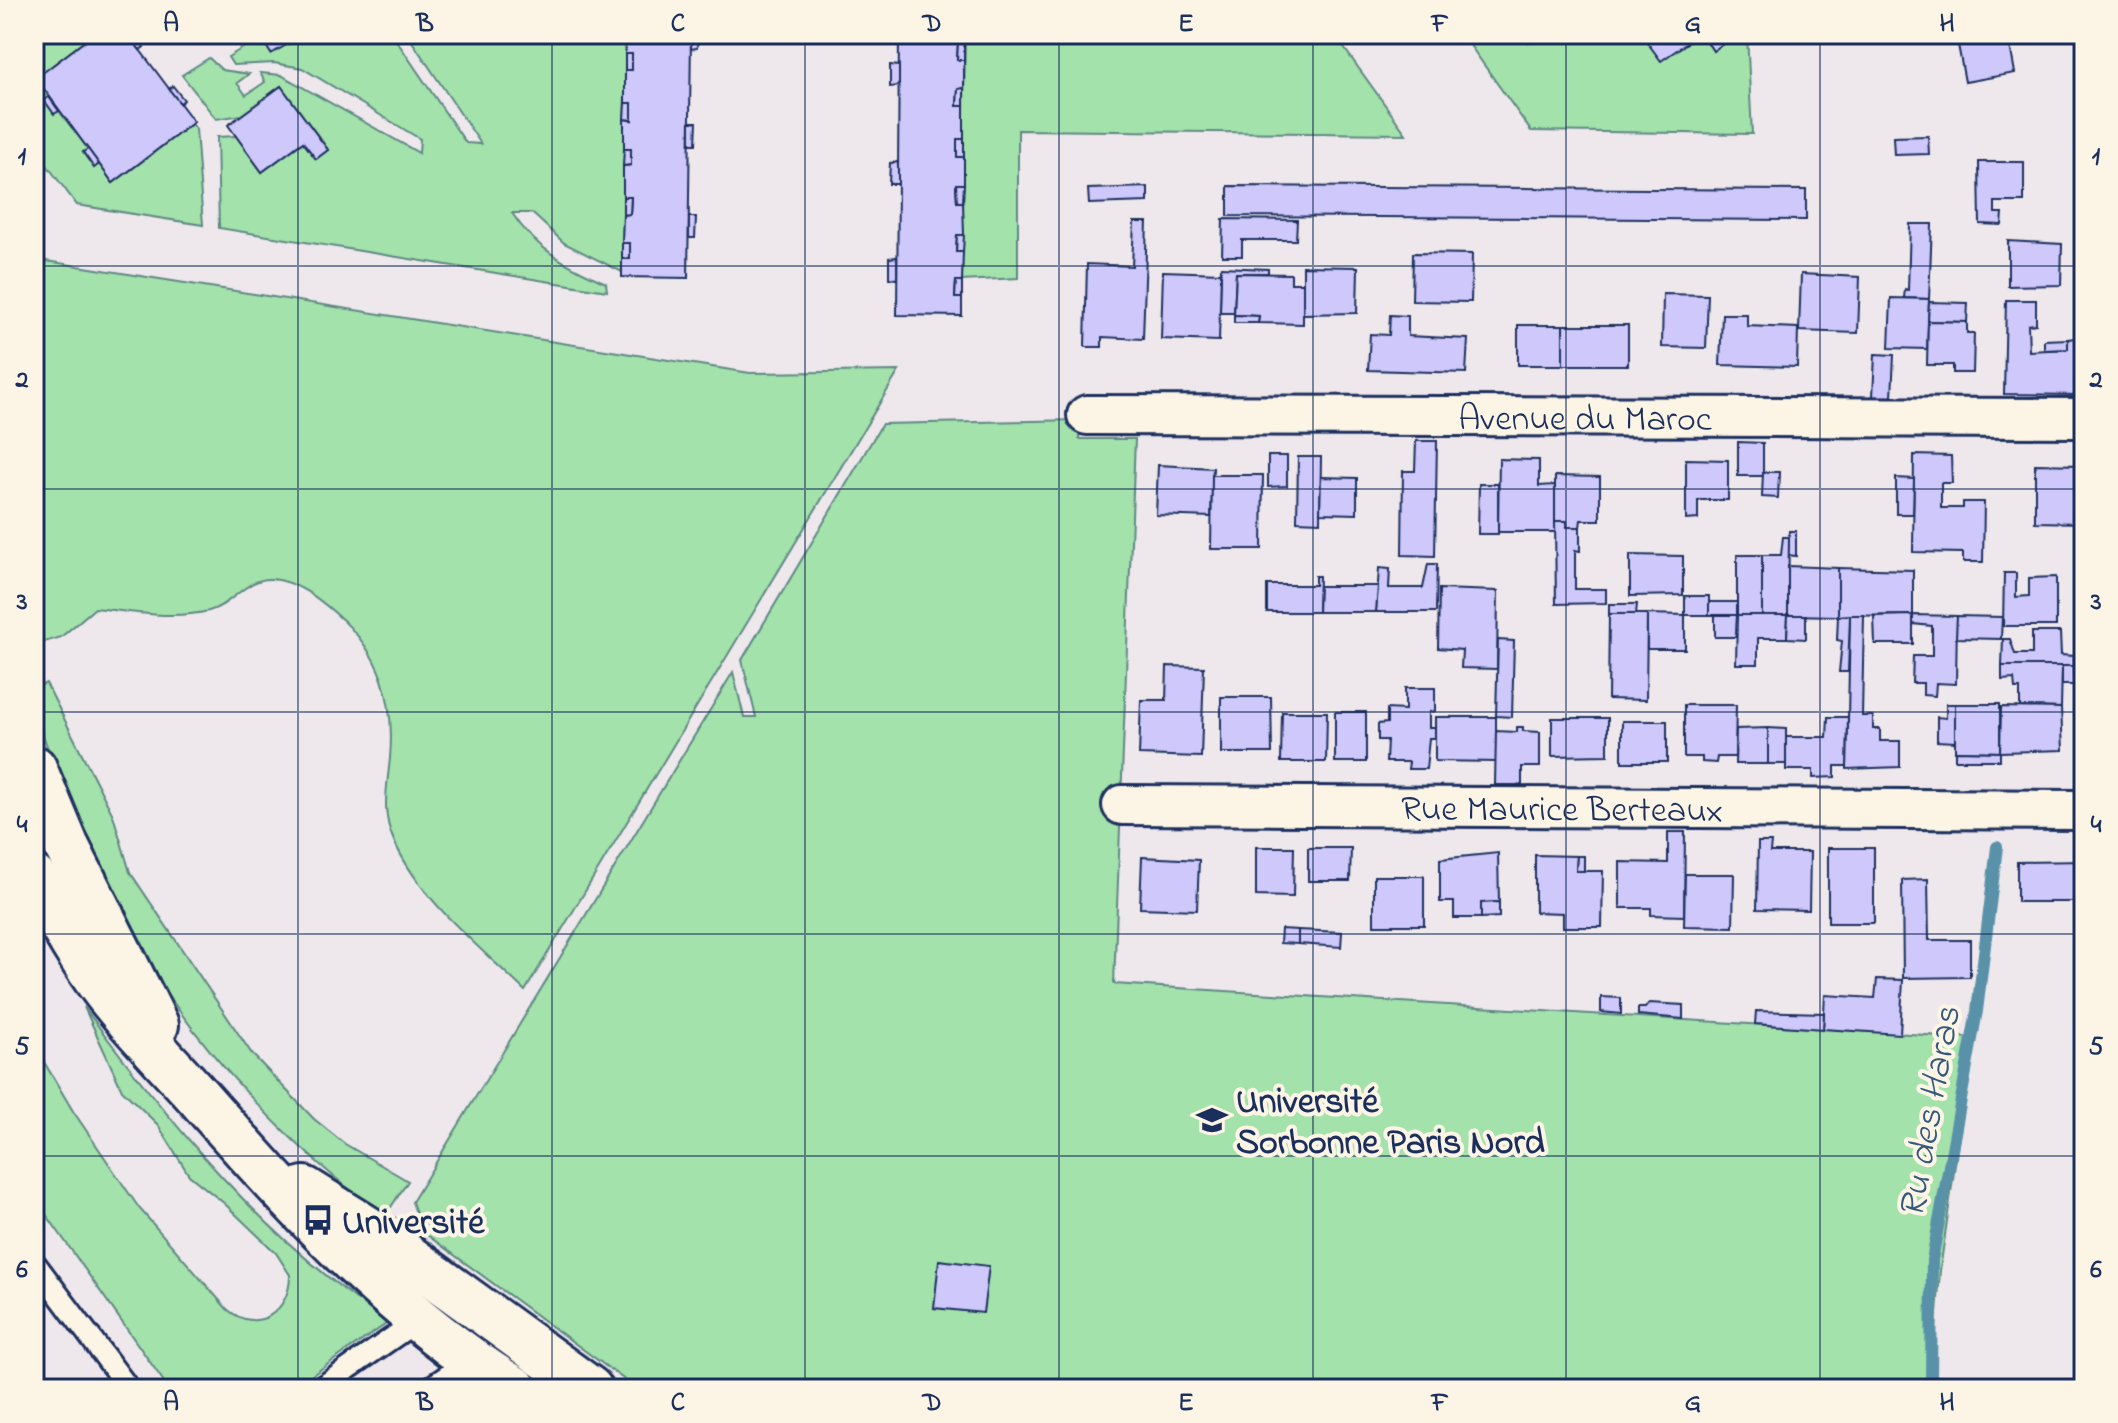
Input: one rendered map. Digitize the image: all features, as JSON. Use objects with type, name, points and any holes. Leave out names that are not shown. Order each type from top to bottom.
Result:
[{"type":"street","name":"Avenue du Maroc","points":[[1087,415],[2084,418]]},
{"type":"street","points":[[34,768],[66,845],[181,1078]]},
{"type":"street","name":"Rue Maurice Berteaux","points":[[1122,805],[2084,810]]},
{"type":"street","points":[[34,878],[98,983],[249,1154],[354,1265],[470,1361],[515,1389]]},
{"type":"street","points":[[249,1154],[379,1236],[590,1389]]},
{"type":"lane","points":[[34,1262],[129,1389]]},
{"type":"lane","points":[[319,1389],[456,1293]]},
{"type":"lane","points":[[428,1389],[511,1331]]},
{"type":"green space","points":[[34,34],[94,34],[36,78],[49,97],[45,100],[54,113],[59,111],[88,149],[83,153],[94,167],[99,164],[113,183],[192,124],[196,129],[203,225],[77,205],[34,148]]},
{"type":"green space","points":[[392,34],[466,143],[481,144],[407,34],[626,34],[622,272],[564,243],[532,213],[512,213],[531,237],[566,263],[606,283],[607,291],[219,228],[217,137],[236,136],[262,172],[303,142],[316,159],[328,149],[281,86],[242,115],[216,119],[182,75],[209,58],[222,70],[249,74],[237,83],[246,95],[265,82],[260,73],[281,75],[419,153],[420,139],[302,68],[274,63],[233,65],[228,57],[261,37]]},
{"type":"green space","points":[[965,34],[1205,34],[1209,38],[1215,34],[1334,34],[1406,134],[1018,130],[1018,278],[962,281]]},
{"type":"green space","points":[[1462,34],[1747,34],[1752,134],[1531,131]]},
{"type":"green space","points":[[34,259],[750,373],[899,371],[525,991],[452,922],[405,863],[387,820],[391,737],[382,678],[364,644],[351,628],[314,596],[290,583],[272,579],[255,582],[217,608],[195,614],[152,614],[95,608],[61,637],[34,645]]},
{"type":"green space","name":"Université Sorbonne Paris Nord","points":[[1080,420],[1079,439],[1135,439],[1114,984],[1973,1038],[1940,1270],[1932,1389],[637,1389],[423,1232],[412,1202],[733,672],[744,717],[756,717],[742,660],[882,424]]},
{"type":"green space","points":[[46,683],[113,815],[130,872],[252,1054],[314,1119],[345,1144],[408,1181],[385,1216],[319,1163],[253,1100],[168,995],[113,898],[50,754],[35,696],[37,687]]},
{"type":"green space","points":[[84,1007],[151,1094],[223,1178],[302,1255],[389,1322],[292,1389],[169,1389],[34,1197],[34,1045],[73,1111],[139,1208],[227,1309],[238,1317],[250,1320],[270,1316],[284,1300],[290,1275],[276,1253],[225,1204],[189,1175],[158,1125],[122,1090]]},
{"type":"building","points":[[94,34],[128,34],[194,122],[113,183],[36,78]]},
{"type":"building","points":[[134,34],[144,47],[140,50],[130,37]]},
{"type":"building","points":[[259,34],[305,34],[271,54]]},
{"type":"building","points":[[626,34],[691,34],[688,278],[622,277],[622,259],[630,259],[630,243],[622,243],[623,215],[630,214],[631,197],[623,197],[623,166],[631,165],[631,149],[624,149],[624,119],[632,120],[632,103],[625,103],[625,70],[632,70],[632,54],[625,54]]},
{"type":"building","points":[[691,34],[698,34],[697,48],[691,49]]},
{"type":"building","points":[[899,34],[965,34],[964,43],[958,43],[957,60],[964,60],[964,88],[958,89],[957,106],[964,106],[964,139],[957,139],[957,157],[964,157],[964,184],[956,184],[957,202],[963,202],[964,235],[957,235],[956,252],[963,252],[962,281],[956,281],[955,298],[962,298],[962,316],[897,315]]},
{"type":"building","points":[[1523,34],[1540,34],[1529,42]]},
{"type":"building","points":[[1641,34],[1700,34],[1661,61]]},
{"type":"building","points":[[1702,34],[1721,34],[1727,41],[1713,51]]},
{"type":"building","points":[[1956,34],[2008,34],[2015,73],[1965,82]]},
{"type":"building","points":[[958,43],[964,43],[964,60],[957,60]]},
{"type":"building","points":[[625,54],[632,54],[632,70],[625,70]]},
{"type":"building","points":[[890,65],[899,66],[899,86],[890,87]]},
{"type":"building","points":[[173,86],[184,100],[180,103],[169,89]]},
{"type":"building","points":[[281,86],[328,150],[316,159],[303,142],[262,172],[228,125]]},
{"type":"building","points":[[964,88],[964,106],[957,106],[958,89]]},
{"type":"building","points":[[49,97],[59,111],[54,114],[44,100]]},
{"type":"building","points":[[625,103],[632,103],[632,120],[624,119]]},
{"type":"building","points":[[690,122],[697,122],[696,144],[690,144]]},
{"type":"building","points":[[1928,136],[1929,154],[1894,155],[1893,137]]},
{"type":"building","points":[[957,139],[964,139],[964,157],[957,157]]},
{"type":"building","points":[[88,149],[99,164],[94,168],[83,152]]},
{"type":"building","points":[[624,149],[631,149],[631,165],[623,166]]},
{"type":"building","points":[[898,162],[898,184],[889,184],[890,163]]},
{"type":"building","points":[[1979,162],[2024,162],[2024,202],[1995,202],[1995,213],[2003,213],[2002,225],[1980,224]]},
{"type":"building","points":[[956,184],[964,184],[963,202],[957,202]]},
{"type":"building","points":[[1228,186],[1806,190],[1806,220],[1228,216]]},
{"type":"building","points":[[1148,187],[1148,202],[1089,204],[1088,189]]},
{"type":"building","points":[[623,197],[631,197],[630,214],[623,215]]},
{"type":"building","points":[[689,217],[696,217],[695,238],[689,238]]},
{"type":"building","points":[[1223,219],[1297,220],[1296,240],[1242,240],[1242,256],[1222,256]]},
{"type":"building","points":[[1134,222],[1147,222],[1143,339],[1102,337],[1102,347],[1085,347],[1087,264],[1132,266]]},
{"type":"building","points":[[1910,224],[1932,224],[1929,299],[1904,298],[1905,289],[1908,290]]},
{"type":"building","points":[[957,235],[964,235],[963,252],[956,252]]},
{"type":"building","points":[[2008,241],[2062,244],[2061,285],[2008,286]]},
{"type":"building","points":[[622,243],[630,243],[630,259],[622,259]]},
{"type":"building","points":[[1413,253],[1472,254],[1471,302],[1412,301]]},
{"type":"building","points":[[897,257],[897,279],[889,278],[889,258]]},
{"type":"building","points":[[1303,266],[1358,267],[1357,313],[1303,314]]},
{"type":"building","points":[[1221,267],[1268,269],[1268,273],[1236,273],[1234,313],[1220,313]]},
{"type":"building","points":[[1163,271],[1221,273],[1219,341],[1161,339]]},
{"type":"building","points":[[1236,273],[1291,274],[1291,283],[1303,283],[1303,324],[1258,323],[1259,316],[1234,315]]},
{"type":"building","points":[[1801,274],[1860,277],[1858,333],[1799,331]]},
{"type":"building","points":[[956,281],[962,281],[962,298],[955,298]]},
{"type":"building","points":[[1663,294],[1708,295],[1706,348],[1662,347]]},
{"type":"building","points":[[1891,298],[1929,299],[1927,349],[1889,348]]},
{"type":"building","points":[[2006,300],[2036,300],[2036,324],[2028,325],[2029,351],[2068,349],[2068,339],[2084,337],[2084,395],[2004,394]]},
{"type":"building","points":[[1929,302],[1968,303],[1967,322],[1928,321]]},
{"type":"building","points":[[1722,314],[1747,314],[1747,326],[1798,328],[1797,367],[1720,365]]},
{"type":"building","points":[[1234,315],[1259,316],[1258,323],[1234,323]]},
{"type":"building","points":[[1390,315],[1408,316],[1408,336],[1468,339],[1466,373],[1368,370],[1370,334],[1389,335]]},
{"type":"building","points":[[1928,321],[1967,322],[1967,333],[1974,333],[1973,373],[1953,373],[1953,365],[1927,365]]},
{"type":"building","points":[[1518,325],[1563,325],[1563,365],[1518,365]]},
{"type":"building","points":[[1563,325],[1628,325],[1628,365],[1563,365]]},
{"type":"building","points":[[2068,339],[2068,349],[2044,350],[2044,340]]},
{"type":"building","points":[[1875,354],[1894,355],[1892,397],[1873,397]]},
{"type":"building","points":[[1416,441],[1437,441],[1435,556],[1402,555],[1403,471],[1415,471]]},
{"type":"building","points":[[1738,442],[1763,443],[1763,476],[1738,476]]},
{"type":"building","points":[[1914,455],[1951,456],[1952,483],[1941,483],[1941,508],[1963,508],[1963,502],[1984,502],[1983,562],[1963,562],[1963,553],[1913,552]]},
{"type":"building","points":[[1268,456],[1287,456],[1287,486],[1268,487]]},
{"type":"building","points":[[1298,457],[1321,457],[1320,522],[1297,521]]},
{"type":"building","points":[[1499,459],[1539,460],[1539,486],[1555,485],[1556,532],[1498,532]]},
{"type":"building","points":[[1686,459],[1728,460],[1728,500],[1698,500],[1698,519],[1686,520]]},
{"type":"building","points":[[2035,464],[2082,465],[2084,523],[2035,522]]},
{"type":"building","points":[[1158,465],[1213,468],[1211,517],[1156,515]]},
{"type":"building","points":[[1763,472],[1779,472],[1778,498],[1762,497]]},
{"type":"building","points":[[1212,475],[1263,475],[1262,549],[1211,549]]},
{"type":"building","points":[[1555,476],[1600,477],[1600,520],[1581,520],[1580,527],[1567,527],[1567,521],[1555,521]]},
{"type":"building","points":[[1321,477],[1357,478],[1357,514],[1320,513]]},
{"type":"building","points":[[1896,478],[1914,479],[1913,514],[1896,514]]},
{"type":"building","points":[[1479,484],[1498,484],[1498,534],[1478,534]]},
{"type":"building","points":[[1555,521],[1567,521],[1567,527],[1580,527],[1580,551],[1575,550],[1575,589],[1606,589],[1606,603],[1556,604]]},
{"type":"building","points":[[2084,523],[2084,574],[2077,574],[2078,538],[2083,538]]},
{"type":"building","points":[[1789,531],[1796,531],[1796,556],[1788,555]]},
{"type":"building","points":[[1783,537],[1789,537],[1788,615],[1762,615],[1762,555],[1781,555]]},
{"type":"building","points":[[1630,555],[1683,556],[1683,595],[1630,596]]},
{"type":"building","points":[[1737,555],[1762,555],[1762,615],[1737,615]]},
{"type":"building","points":[[1428,564],[1437,564],[1436,612],[1376,612],[1379,568],[1390,569],[1389,588],[1423,588]]},
{"type":"building","points":[[1788,566],[1838,568],[1838,616],[1788,615]]},
{"type":"building","points":[[1838,568],[1913,570],[1913,615],[1838,616]]},
{"type":"building","points":[[2004,573],[2016,573],[2016,597],[2029,596],[2029,578],[2056,577],[2056,626],[2003,626]]},
{"type":"building","points":[[1315,576],[1319,576],[1318,612],[1267,612],[1267,585],[1315,585]]},
{"type":"building","points":[[1319,586],[1378,586],[1376,612],[1318,612]]},
{"type":"building","points":[[1439,589],[1498,591],[1497,669],[1461,668],[1462,650],[1438,648]]},
{"type":"building","points":[[1685,596],[1709,596],[1709,615],[1685,615]]},
{"type":"building","points":[[1709,602],[1737,602],[1737,615],[1709,615]]},
{"type":"building","points":[[1609,604],[1637,604],[1636,614],[1609,614]]},
{"type":"building","points":[[1609,614],[1647,614],[1646,700],[1608,699]]},
{"type":"building","points":[[1647,614],[1685,615],[1685,649],[1647,649]]},
{"type":"building","points":[[1715,615],[1737,615],[1736,637],[1715,637]]},
{"type":"building","points":[[1737,615],[1788,615],[1787,638],[1758,638],[1758,664],[1736,664]]},
{"type":"building","points":[[1788,615],[1806,615],[1806,639],[1787,638]]},
{"type":"building","points":[[1850,615],[1864,615],[1862,716],[1873,716],[1873,729],[1880,729],[1880,741],[1900,741],[1900,767],[1847,769]]},
{"type":"building","points":[[1850,615],[1848,672],[1839,672],[1842,641],[1837,640],[1838,616]]},
{"type":"building","points":[[1913,615],[1913,644],[1875,644],[1874,616]]},
{"type":"building","points":[[1913,615],[1957,616],[1956,684],[1936,683],[1935,696],[1923,695],[1923,683],[1912,683],[1913,656],[1932,656],[1932,626],[1913,624]]},
{"type":"building","points":[[1957,616],[2002,617],[2001,639],[1956,638]]},
{"type":"building","points":[[2032,632],[2060,632],[2061,655],[2073,656],[2073,666],[2002,666],[2003,639],[2010,639],[2015,654],[2032,654]]},
{"type":"building","points":[[1498,640],[1514,641],[1512,717],[1496,716]]},
{"type":"building","points":[[1167,666],[1204,667],[1201,757],[1139,755],[1141,700],[1166,700]]},
{"type":"building","points":[[2002,666],[2062,666],[2061,708],[2020,707],[2020,689],[2015,689],[2014,679],[2002,680]]},
{"type":"building","points":[[2062,666],[2073,666],[2074,685],[2062,685]]},
{"type":"building","points":[[1405,688],[1435,688],[1435,711],[1429,712],[1429,728],[1435,728],[1435,738],[1429,738],[1426,769],[1408,769],[1409,762],[1386,762],[1387,740],[1378,740],[1378,724],[1387,723],[1387,709],[1405,710]]},
{"type":"building","points":[[1221,697],[1271,697],[1272,753],[1221,753]]},
{"type":"building","points":[[1946,704],[1955,704],[1955,742],[1937,741],[1937,717],[1946,718]]},
{"type":"building","points":[[1955,704],[2000,704],[2000,752],[1955,751]]},
{"type":"building","points":[[1684,705],[1736,705],[1735,757],[1717,757],[1716,763],[1702,762],[1702,757],[1684,757]]},
{"type":"building","points":[[2001,707],[2061,708],[2063,750],[2000,752]]},
{"type":"building","points":[[1282,712],[1327,712],[1326,762],[1281,762]]},
{"type":"building","points":[[1335,712],[1366,712],[1366,762],[1335,762]]},
{"type":"building","points":[[1435,717],[1496,717],[1496,762],[1435,761]]},
{"type":"building","points":[[1828,717],[1848,717],[1847,766],[1835,766],[1835,777],[1813,778],[1813,770],[1786,770],[1786,737],[1827,737]]},
{"type":"building","points":[[1552,718],[1608,718],[1608,755],[1552,756]]},
{"type":"building","points":[[1622,721],[1667,721],[1667,762],[1622,762]]},
{"type":"building","points":[[1517,727],[1523,727],[1523,731],[1540,732],[1540,767],[1522,767],[1522,785],[1495,785],[1496,731],[1517,732]]},
{"type":"building","points":[[1768,728],[1768,764],[1735,764],[1736,729]]},
{"type":"building","points":[[1768,728],[1786,729],[1786,764],[1768,764]]},
{"type":"building","points":[[1955,751],[2000,752],[2000,760],[1955,760]]},
{"type":"building","points":[[1668,832],[1685,832],[1684,916],[1651,915],[1651,908],[1620,908],[1620,862],[1668,863]]},
{"type":"building","points":[[1758,842],[1771,842],[1770,852],[1810,852],[1809,910],[1757,909]]},
{"type":"building","points":[[1256,847],[1294,847],[1293,897],[1256,896]]},
{"type":"building","points":[[1308,848],[1351,848],[1350,881],[1308,881]]},
{"type":"building","points":[[1828,848],[1874,848],[1874,923],[1828,923]]},
{"type":"building","points":[[1498,853],[1499,902],[1481,903],[1481,918],[1454,918],[1454,902],[1440,902],[1440,859]]},
{"type":"building","points":[[1535,855],[1577,856],[1576,871],[1603,871],[1602,927],[1563,927],[1563,913],[1535,912]]},
{"type":"building","points":[[1577,856],[1584,856],[1584,871],[1576,871]]},
{"type":"building","points":[[1142,857],[1199,860],[1197,910],[1140,908]]},
{"type":"building","points":[[2084,861],[2084,902],[2017,902],[2017,862]]},
{"type":"building","points":[[1685,874],[1734,874],[1733,927],[1684,926]]},
{"type":"building","points":[[1374,876],[1424,876],[1424,925],[1374,925]]},
{"type":"building","points":[[1928,879],[1929,940],[1970,940],[1970,977],[1903,978],[1902,880]]},
{"type":"building","points":[[1499,902],[1499,917],[1481,918],[1481,903]]},
{"type":"building","points":[[1281,929],[1298,930],[1298,944],[1280,943]]},
{"type":"building","points":[[1298,930],[1342,932],[1341,947],[1298,944]]},
{"type":"building","points":[[1877,979],[1903,980],[1900,1034],[1823,1029],[1825,995],[1875,998]]},
{"type":"building","points":[[1601,997],[1621,998],[1621,1014],[1601,1012]]},
{"type":"building","points":[[1649,1003],[1683,1005],[1683,1019],[1638,1015],[1638,1008],[1645,1008]]},
{"type":"building","points":[[1756,1011],[1824,1013],[1823,1029],[1755,1024]]},
{"type":"building","points":[[939,1260],[989,1266],[983,1313],[934,1308]]},
{"type":"waterway","name":"Ru des Haras","points":[[1931,1389],[1932,1260],[1977,1011],[1997,847]]},
{"type":"place","name":"Université Sorbonne Paris Nord","points":[[1212,1120]]},
{"type":"place","name":"Université","points":[[318,1220]]}]
